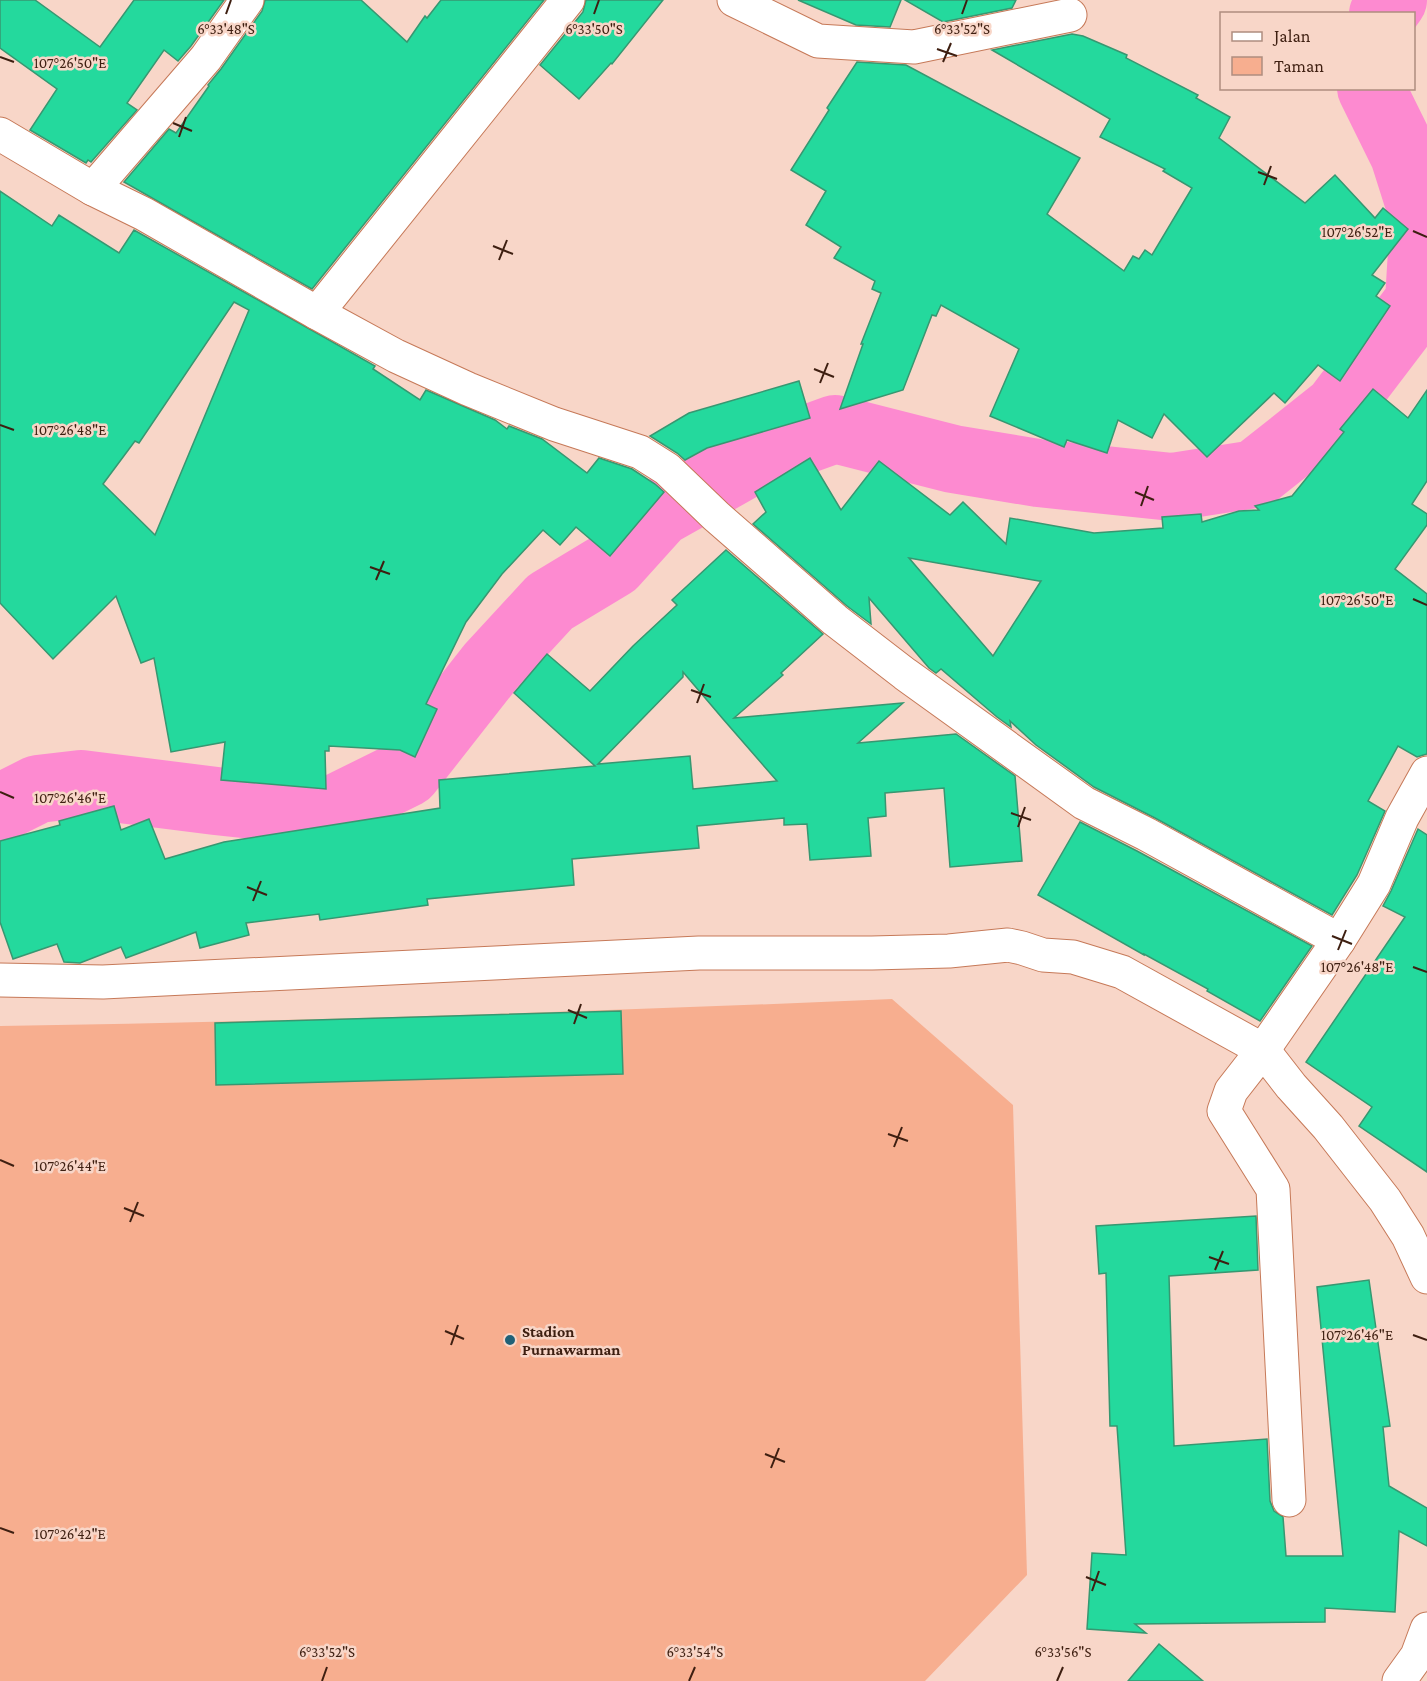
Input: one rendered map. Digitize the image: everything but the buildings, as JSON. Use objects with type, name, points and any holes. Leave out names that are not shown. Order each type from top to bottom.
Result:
[{"type":"street","points":[[93,189],[206,58],[247,0]]},
{"type":"street","points":[[317,313],[568,0]]},
{"type":"street","points":[[734,0],[818,41],[914,47],[1070,15]]},
{"type":"street","points":[[0,134],[93,189],[144,214],[396,356],[468,389],[554,424],[640,452],[667,470],[835,620],[905,674],[1084,803],[1146,834],[1339,940]]},
{"type":"street","points":[[1289,1500],[1273,1189],[1224,1112],[1230,1091],[1263,1050],[1339,940],[1374,884],[1402,818],[1426,777]]},
{"type":"street","points":[[0,980],[103,982],[699,953],[949,951],[1008,945],[1043,955],[1072,957],[1122,972],[1263,1050],[1291,1086],[1328,1127],[1385,1200],[1408,1236],[1427,1277]]},
{"type":"street","points":[[1399,1681],[1417,1656],[1427,1629]]},
{"type":"green space","name":"Stadion Purnawarman","points":[[892,999],[1013,1105],[1027,1575],[925,1681],[0,1681],[0,1026],[446,1016]]},
{"type":"waterway","points":[[1384,12],[1393,0]]},
{"type":"waterway","points":[[0,808],[38,789],[81,784],[326,813],[407,773],[491,666],[550,602],[613,564],[659,513],[760,456],[835,429],[953,459],[1038,473],[1172,487],[1255,474],[1337,409],[1419,301],[1424,218],[1404,155],[1372,90]]},
{"type":"place","name":"Stadion Purnawarman","points":[[510,1340]]}]
